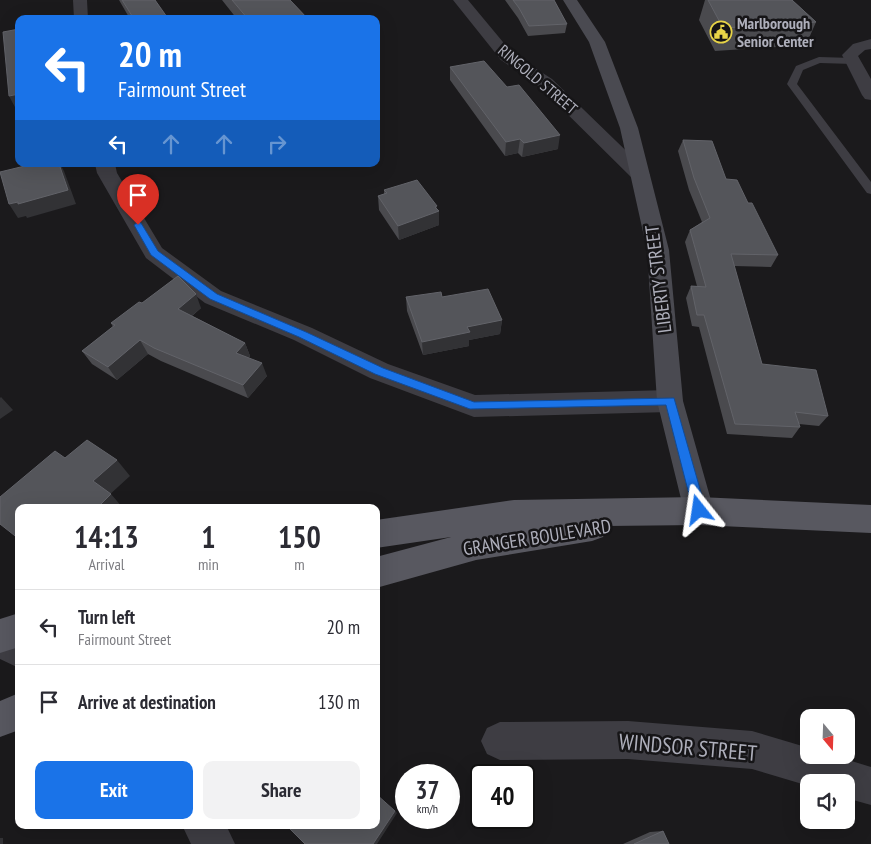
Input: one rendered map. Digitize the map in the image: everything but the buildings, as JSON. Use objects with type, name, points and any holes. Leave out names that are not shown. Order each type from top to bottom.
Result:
[{"type":"main road","name":"GRANGER BOULEVARD","points":[[380,533],[514,514],[699,510],[871,519]]},
{"type":"main road","name":"GRANGER BOULEVARD","points":[[380,572],[476,545],[699,510]]},
{"type":"main road","points":[[0,636],[15,631]]},
{"type":"main road","points":[[0,719],[15,713]]},
{"type":"street","points":[[81,15],[82,0]]},
{"type":"street","name":"RINGOLD STREET","points":[[460,0],[507,57],[546,83],[640,176]]},
{"type":"street","name":"LIBERTY STREET","points":[[570,0],[597,42],[630,128],[658,250],[670,401],[699,510]]},
{"type":"street","points":[[870,44],[859,47],[850,55],[871,95]]},
{"type":"street","points":[[106,167],[154,253],[213,296],[303,334],[379,371],[474,406],[670,401]]},
{"type":"street","points":[[0,640],[15,649]]},
{"type":"street","name":"WINDSOR STREET","points":[[500,741],[628,740],[752,750],[871,786]]},
{"type":"street","points":[[205,829],[215,844]]},
{"type":"lane","points":[[853,61],[819,60],[799,68],[792,84],[821,126],[871,190]]},
{"type":"place","name":"Marlborough Senior Center","points":[[721,32]]},
{"type":"route","points":[[138,225],[154,253],[213,296],[241,310],[303,334],[379,371],[474,406],[670,401],[699,510]]}]
